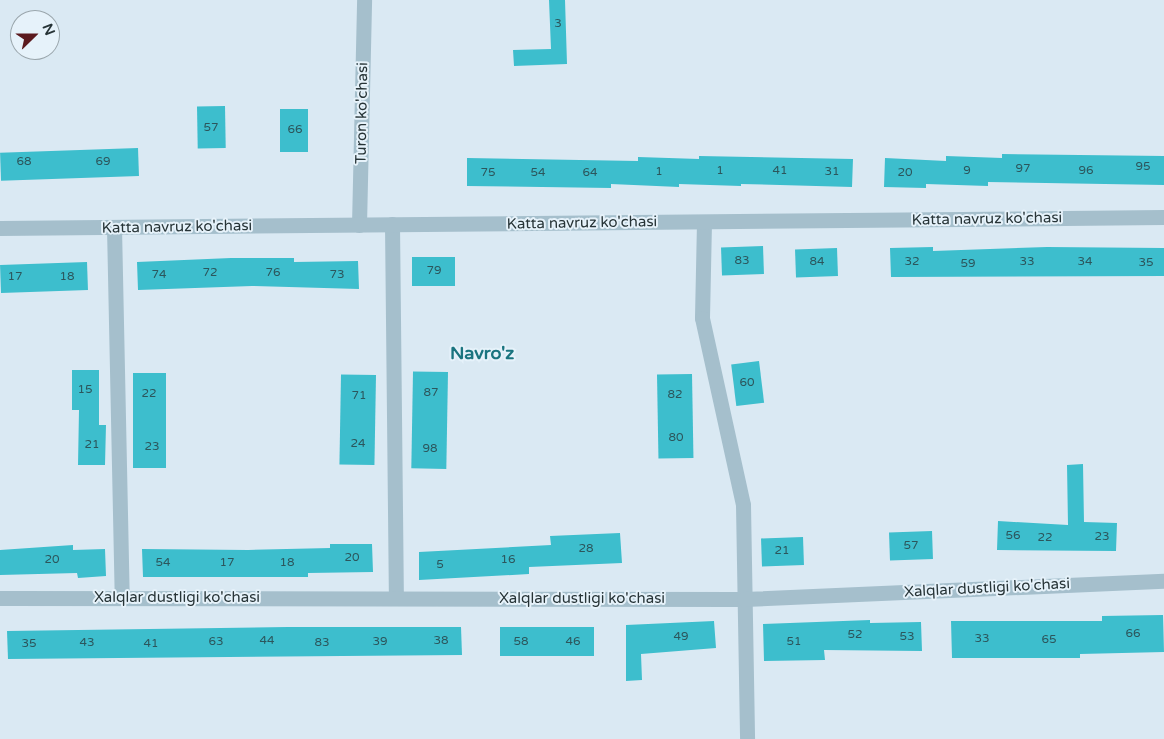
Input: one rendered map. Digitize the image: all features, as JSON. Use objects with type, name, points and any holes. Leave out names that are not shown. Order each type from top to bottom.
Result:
[{"type":"street","name":"Turon ko'chasi","points":[[359,225],[364,0]]},
{"type":"street","name":"Katta navruz ko'chasi","points":[[0,228],[1164,217]]},
{"type":"street","points":[[704,222],[702,318],[743,505],[747,739]]},
{"type":"street","points":[[392,224],[396,598]]},
{"type":"street","points":[[114,227],[122,597]]},
{"type":"street","name":"Xalqlar dustligi ko'chasi","points":[[0,598],[744,599],[1164,580]]},
{"type":"building","points":[[549,0],[565,0],[567,64],[514,66],[513,50],[551,49]]},
{"type":"building","points":[[197,106],[225,106],[226,148],[198,148]]},
{"type":"building","points":[[280,109],[308,109],[308,152],[280,152]]},
{"type":"building","points":[[138,148],[139,176],[1,181],[0,153]]},
{"type":"building","points":[[1002,154],[1164,156],[1164,185],[988,182],[988,186],[926,184],[926,188],[884,187],[885,158],[946,161],[946,156],[1002,158]]},
{"type":"building","points":[[699,156],[853,159],[852,187],[741,184],[741,186],[679,184],[679,187],[611,184],[611,188],[467,186],[467,158],[638,161],[638,157],[699,159]]},
{"type":"building","points":[[763,246],[764,274],[722,275],[721,247]]},
{"type":"building","points":[[933,247],[933,251],[1047,247],[1164,248],[1164,276],[891,277],[890,248]]},
{"type":"building","points":[[837,248],[838,276],[796,277],[795,249]]},
{"type":"building","points":[[412,257],[455,257],[455,286],[412,286]]},
{"type":"building","points":[[231,258],[294,258],[294,262],[358,261],[359,289],[252,286],[138,290],[137,262]]},
{"type":"building","points":[[87,262],[88,290],[1,293],[0,265]]},
{"type":"building","points":[[759,361],[764,403],[736,406],[731,364]]},
{"type":"building","points":[[72,370],[99,370],[99,425],[106,425],[105,465],[78,465],[79,410],[72,410]]},
{"type":"building","points":[[413,371],[448,372],[446,469],[411,468]]},
{"type":"building","points":[[133,373],[166,373],[166,468],[133,468]]},
{"type":"building","points":[[341,374],[376,375],[374,465],[339,464]]},
{"type":"building","points":[[692,374],[693,458],[658,459],[657,375]]},
{"type":"building","points":[[1083,464],[1084,522],[1117,523],[1116,551],[997,550],[998,521],[1068,525],[1067,465]]},
{"type":"building","points":[[932,531],[933,559],[890,560],[889,533]]},
{"type":"building","points":[[620,533],[622,563],[529,567],[529,574],[419,580],[419,552],[551,545],[550,536]]},
{"type":"building","points":[[803,537],[804,565],[762,566],[761,538]]},
{"type":"building","points":[[330,544],[372,544],[373,572],[308,573],[308,577],[143,577],[142,549],[248,550],[330,548]]},
{"type":"building","points":[[73,545],[73,550],[105,549],[106,576],[78,578],[77,573],[0,575],[0,550]]},
{"type":"building","points":[[1163,615],[1164,652],[1080,654],[1080,658],[952,658],[951,621],[1102,621],[1102,616]]},
{"type":"building","points":[[870,620],[870,623],[921,622],[922,651],[824,650],[825,660],[764,661],[763,624]]},
{"type":"building","points":[[714,621],[716,648],[641,654],[642,680],[626,681],[626,625]]},
{"type":"building","points":[[288,627],[461,627],[462,655],[8,659],[7,631]]},
{"type":"building","points":[[500,627],[594,627],[594,656],[500,656]]},
{"type":"district","name":"Navro'z","points":[[482,353]]}]
